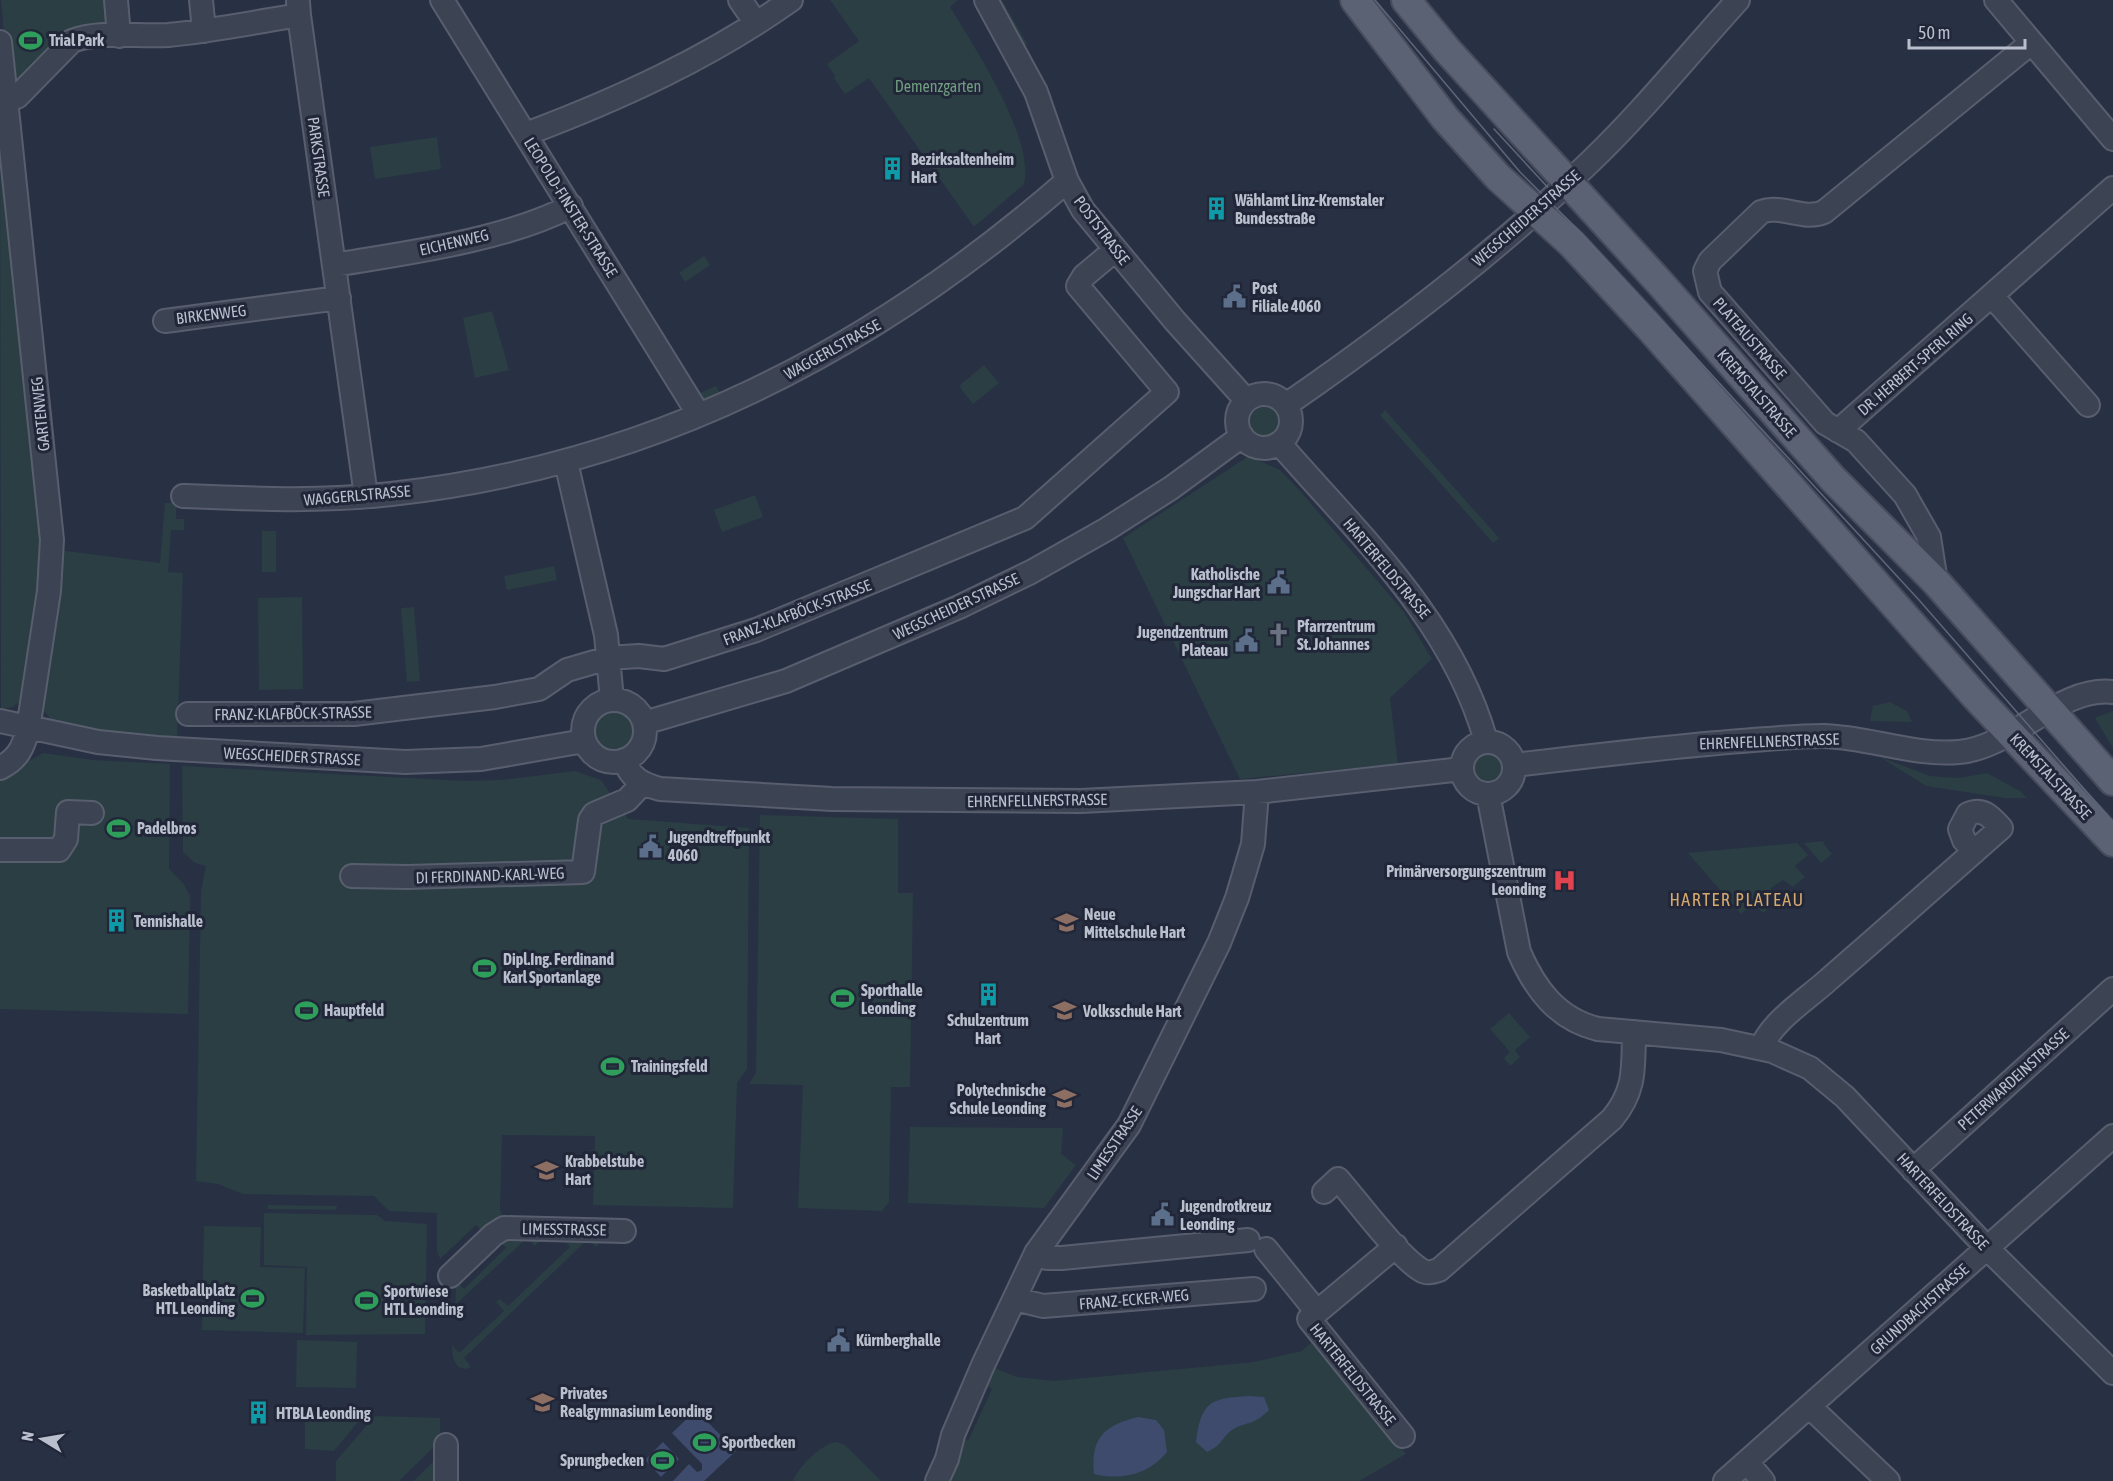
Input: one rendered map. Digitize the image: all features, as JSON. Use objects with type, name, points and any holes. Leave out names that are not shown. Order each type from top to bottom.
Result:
[{"type":"main road","points":[[1355,0],[1445,118],[1498,177],[1536,212]]},
{"type":"main road","name":"KREMSTALSTRASSE","points":[[1406,0],[1833,479],[1936,582],[2113,781]]},
{"type":"main road","name":"KREMSTALSTRASSE","points":[[1536,212],[1571,243],[1649,327],[2010,732],[2113,842]]},
{"type":"street","points":[[116,0],[119,36]]},
{"type":"street","points":[[201,0],[204,32]]},
{"type":"street","name":"LEOPOLD-FINSTER-STRASSE","points":[[442,0],[699,415]]},
{"type":"street","points":[[740,0],[756,23]]},
{"type":"street","points":[[525,134],[631,91],[685,64],[791,0]]},
{"type":"street","name":"POSTSTRASSE","points":[[986,0],[1036,92],[1067,181],[1083,210],[1246,400]]},
{"type":"street","name":"WEGSCHEIDER STRASSE","points":[[1286,405],[1406,319],[1536,212],[1597,155],[1738,0]]},
{"type":"street","points":[[1996,0],[2113,139]]},
{"type":"street","points":[[7,99],[17,97],[72,41],[84,37],[204,32],[298,8]]},
{"type":"street","name":"PARKSTRASSE","points":[[298,8],[366,496]]},
{"type":"street","name":"GARTENWEG","points":[[0,42],[52,540],[49,591],[28,729],[16,758],[0,768]]},
{"type":"street","name":"PLATEAUSTRASSE","points":[[1936,582],[1933,549],[1916,512],[1872,457],[1856,441],[1825,423],[1710,292],[1706,271],[1710,261],[1761,213],[1770,209],[1809,216],[1824,212],[2031,43]]},
{"type":"street","name":"WAGGERLSTRASSE","points":[[183,496],[288,500],[366,496],[485,480],[566,462],[638,439],[699,415],[799,369],[899,311],[972,260],[1067,181]]},
{"type":"street","name":"DR. HERBERT-SPERL RING","points":[[1838,431],[2113,188]]},
{"type":"street","name":"EICHENWEG","points":[[334,265],[459,242],[551,216],[571,206]]},
{"type":"street","name":"FRANZ-KLAFBÖCK-STRASSE","points":[[188,714],[317,716],[410,708],[538,689],[567,670],[608,658],[639,656],[664,659],[756,630],[1025,518],[1167,392],[1078,286],[1084,276],[1115,250]]},
{"type":"street","points":[[1992,296],[2088,405]]},
{"type":"street","name":"BIRKENWEG","points":[[165,321],[339,298]]},
{"type":"street","points":[[1266,393],[1280,399],[1286,405],[1290,424],[1285,437],[1279,443],[1262,448],[1254,446],[1242,436],[1237,417],[1246,400],[1266,393]]},
{"type":"street","name":"WEGSCHEIDER STRASSE","points":[[644,723],[786,681],[959,607],[1030,572],[1107,529],[1171,488],[1242,436]]},
{"type":"street","name":"HARTERFELDSTRASSE","points":[[1279,443],[1406,587],[1427,615],[1466,687],[1486,741]]},
{"type":"street","points":[[566,462],[606,635],[612,699]]},
{"type":"street","name":"EHRENFELLNERSTRASSE","points":[[1515,765],[1678,745],[1823,736],[1854,738],[1932,752],[1959,752],[1983,746],[2084,694],[2113,692]]},
{"type":"street","points":[[612,699],[629,704],[637,709],[644,723],[642,744],[634,755],[624,760],[606,761],[596,757],[584,741],[584,722],[589,712],[603,701],[612,699]]},
{"type":"street","name":"WEGSCHEIDER STRASSE","points":[[0,722],[98,742],[157,748],[405,762],[481,759],[584,741]]},
{"type":"street","points":[[1486,741],[1494,742],[1507,749],[1515,765],[1515,774],[1506,788],[1488,794],[1470,787],[1462,769],[1469,750],[1486,741]]},
{"type":"street","points":[[624,760],[633,777],[642,784]]},
{"type":"street","name":"EHRENFELLNERSTRASSE","points":[[642,784],[660,789],[710,794],[895,801],[1081,801],[1257,792],[1462,769]]},
{"type":"street","name":"DI FERDINAND-KARL-WEG","points":[[352,876],[408,877],[583,872],[590,820],[594,814],[618,806],[642,784]]},
{"type":"street","name":"LIMESSTRASSE","points":[[938,1481],[957,1425],[1036,1253],[1117,1145],[1178,1030],[1237,898],[1256,826],[1257,792]]},
{"type":"street","name":"HARTERFELDSTRASSE","points":[[1488,794],[1519,952],[1526,969],[1549,1002],[1578,1024],[1722,1040],[1761,1048],[1799,1063],[1828,1082],[1987,1248],[2113,1372]]},
{"type":"street","points":[[0,850],[59,850],[66,839],[68,812],[92,813]]},
{"type":"street","points":[[1761,1048],[1766,1035],[1974,852]]},
{"type":"street","name":"PETERWARDEINSTRASSE","points":[[1913,1170],[2113,989]]},
{"type":"street","points":[[1324,1192],[1338,1179],[1396,1245],[1422,1270],[1430,1273],[1439,1270],[1612,1119],[1624,1104],[1632,1084],[1634,1032]]},
{"type":"street","name":"GRUNDBACHSTRASSE","points":[[1725,1481],[2113,1136]]},
{"type":"street","name":"LIMESSTRASSE","points":[[450,1276],[493,1235],[504,1228],[624,1231]]},
{"type":"street","name":"HARTERFELDSTRASSE","points":[[1036,1253],[1047,1258],[1062,1258],[1257,1245],[1317,1312]]},
{"type":"street","name":"HARTERFELDSTRASSE","points":[[1396,1245],[1309,1318],[1403,1436]]},
{"type":"street","name":"FRANZ-ECKER-WEG","points":[[1015,1299],[1042,1306],[1254,1289]]},
{"type":"street","points":[[1810,1407],[1888,1481]]},
{"type":"street","points":[[446,1445],[446,1481]]},
{"type":"street","points":[[1747,1462],[1763,1481]]},
{"type":"green space","name":"Trial Park","points":[[1,0],[112,0],[114,23],[77,28],[65,33],[17,81],[8,78]]},
{"type":"green space","name":"Demenzgarten","points":[[830,0],[958,0],[950,7],[1000,93],[1012,119],[1025,165],[1024,184],[974,227],[869,78],[845,94],[834,78],[827,64],[859,41]]},
{"type":"green space","points":[[996,0],[1002,0],[1028,45],[1022,44]]},
{"type":"green space","points":[[0,104],[47,552],[22,700],[13,707],[1,709]]},
{"type":"green space","points":[[437,137],[441,169],[375,179],[370,147]]},
{"type":"green space","points":[[704,256],[710,265],[685,282],[679,273]]},
{"type":"green space","points":[[492,311],[509,370],[475,378],[463,318]]},
{"type":"green space","points":[[984,365],[999,383],[973,404],[959,386]]},
{"type":"green space","points":[[716,386],[723,398],[707,400],[699,396],[700,393]]},
{"type":"green space","points":[[1264,407],[1275,411],[1279,422],[1275,433],[1264,437],[1253,433],[1249,422],[1253,411]]},
{"type":"green space","points":[[1385,410],[1499,538],[1493,543],[1380,415]]},
{"type":"green space","points":[[1249,456],[1280,470],[1301,492],[1404,612],[1432,659],[1390,698],[1398,764],[1240,779],[1123,538]]},
{"type":"green space","points":[[755,495],[763,517],[722,532],[714,510]]},
{"type":"green space","points":[[165,503],[176,503],[176,519],[184,519],[184,530],[171,530],[168,572],[183,573],[177,741],[102,733],[52,721],[41,707],[58,550],[160,563]]},
{"type":"green space","points":[[262,531],[276,531],[276,572],[262,572]]},
{"type":"green space","points":[[554,566],[557,580],[507,590],[504,576]]},
{"type":"green space","points":[[302,597],[303,689],[259,690],[258,598]]},
{"type":"green space","points":[[414,607],[420,681],[407,682],[401,608]]},
{"type":"green space","points":[[1890,702],[1907,711],[1912,722],[1870,721],[1873,706]]},
{"type":"green space","points":[[614,710],[628,716],[634,730],[628,744],[614,750],[600,744],[594,730],[600,716]]},
{"type":"green space","points":[[2113,711],[2113,748],[2095,718]]},
{"type":"green space","points":[[43,753],[93,760],[170,764],[169,869],[183,883],[190,896],[188,1014],[0,1009],[0,778]]},
{"type":"green space","points":[[1488,753],[1499,757],[1503,768],[1499,779],[1488,783],[1477,779],[1473,768],[1477,757]]},
{"type":"green space","points":[[1880,757],[1930,776],[1959,778],[1987,773],[2020,791],[2027,798],[2005,798],[1926,786]]},
{"type":"green space","name":"Dipl.Ing. Ferdinand Karl Sportanlage","points":[[182,766],[464,781],[502,780],[575,771],[601,780],[628,819],[749,828],[747,1069],[737,1083],[733,1208],[593,1205],[595,1136],[502,1135],[500,1210],[505,1222],[484,1234],[476,1225],[440,1259],[437,1251],[437,1213],[389,1211],[374,1196],[243,1194],[218,1184],[196,1181],[201,891],[206,866],[195,863],[183,852]]},
{"type":"green space","points":[[760,815],[898,819],[898,893],[913,893],[910,1087],[891,1087],[889,1202],[882,1211],[798,1208],[803,1085],[749,1084],[756,1073]]},
{"type":"green space","points":[[1825,841],[1823,843],[1832,854],[1821,863],[1804,843]]},
{"type":"green space","points":[[1797,843],[1808,855],[1795,866],[1805,877],[1793,887],[1783,880],[1771,888],[1770,895],[1776,902],[1763,913],[1753,903],[1741,914],[1688,853]]},
{"type":"green space","points":[[1509,1013],[1530,1037],[1515,1050],[1520,1057],[1510,1066],[1504,1058],[1510,1052],[1490,1029]]},
{"type":"green space","points":[[910,1127],[1063,1128],[1061,1154],[1076,1165],[1044,1208],[908,1203]]},
{"type":"green space","points":[[268,1205],[337,1206],[336,1210],[268,1209]]},
{"type":"green space","name":"Sportwiese HTL Leonding","points":[[264,1213],[377,1215],[385,1221],[427,1224],[425,1334],[306,1335],[307,1267],[264,1265]]},
{"type":"green space","name":"Basketballplatz HTL Leonding","points":[[204,1226],[261,1227],[260,1267],[305,1268],[303,1333],[202,1330]]},
{"type":"green space","points":[[509,1235],[543,1237],[535,1246],[527,1238],[456,1304],[464,1313],[455,1318],[456,1281],[464,1289],[506,1248],[499,1240]]},
{"type":"green space","points":[[567,1236],[603,1239],[596,1247],[588,1239],[464,1358],[471,1367],[465,1369],[458,1367],[453,1358],[452,1345],[459,1353],[504,1311],[496,1302],[500,1299],[508,1306],[570,1247],[563,1239]]},
{"type":"green space","points":[[297,1340],[357,1342],[356,1388],[296,1387]]},
{"type":"green space","points":[[1314,1340],[1406,1454],[1359,1481],[951,1481],[960,1459],[956,1453],[959,1434],[968,1441],[992,1389],[983,1382],[992,1367],[1017,1377],[1054,1381],[1254,1362],[1302,1351]]},
{"type":"green space","points":[[290,1410],[363,1416],[334,1451],[305,1449],[305,1416],[290,1416]]},
{"type":"green space","points":[[375,1416],[440,1418],[440,1441],[399,1481],[336,1481],[336,1461]]},
{"type":"green space","points":[[837,1442],[845,1445],[881,1481],[793,1481],[812,1456],[825,1446]]},
{"type":"green space","points":[[439,1456],[439,1481],[414,1481]]},
{"type":"water","points":[[1264,1397],[1269,1410],[1258,1419],[1232,1430],[1216,1447],[1207,1452],[1196,1442],[1201,1418],[1210,1405],[1225,1398]]},
{"type":"water","name":"Sportbecken","points":[[696,1410],[736,1451],[704,1481],[673,1481],[689,1464],[697,1472],[702,1470],[702,1464],[672,1433]]},
{"type":"water","points":[[1138,1417],[1156,1420],[1164,1430],[1167,1452],[1152,1466],[1134,1474],[1114,1477],[1094,1474],[1095,1451],[1102,1435],[1117,1424]]},
{"type":"water","name":"Sprungbecken","points":[[663,1442],[679,1459],[661,1477],[645,1460]]},
{"type":"tram line","points":[[1375,0],[1520,172],[1582,234],[1919,600],[2113,822]]},
{"type":"tram line","points":[[1494,129],[1553,193]]},
{"type":"place","name":"Trial Park","points":[[31,40]]},
{"type":"place","name":"Bezirksaltenheim Hart","points":[[893,168]]},
{"type":"place","name":"Wählamt Linz-Kremstaler Bundesstraße","points":[[1217,209]]},
{"type":"place","name":"Post Filiale 4060","points":[[1234,297]]},
{"type":"place","name":"Katholische Jungschar Hart","points":[[1278,583]]},
{"type":"place","name":"Pfarrzentrum St. Johannes","points":[[1279,635]]},
{"type":"place","name":"Jugendzentrum Plateau","points":[[1246,641]]},
{"type":"place","name":"Padelbros","points":[[119,828]]},
{"type":"place","name":"Jugendtreffpunkt 4060","points":[[650,846]]},
{"type":"place","name":"Primärversorgungszentrum Leonding","points":[[1564,880]]},
{"type":"place","name":"Tennishalle","points":[[116,921]]},
{"type":"place","name":"Neue Mittelschule Hart","points":[[1066,923]]},
{"type":"place","name":"Dipl.Ing. Ferdinand Karl Sportanlage","points":[[485,968]]},
{"type":"place","name":"Schulzentrum Hart","points":[[988,995]]},
{"type":"place","name":"Sporthalle Leonding","points":[[843,999]]},
{"type":"place","name":"Hauptfeld","points":[[306,1010]]},
{"type":"place","name":"Volksschule Hart","points":[[1065,1011]]},
{"type":"place","name":"Trainingsfeld","points":[[613,1066]]},
{"type":"place","name":"Polytechnische Schule Leonding","points":[[1064,1099]]},
{"type":"place","name":"Krabbelstube Hart","points":[[547,1170]]},
{"type":"place","name":"Jugendrotkreuz Leonding","points":[[1162,1215]]},
{"type":"place","name":"Basketballplatz HTL Leonding","points":[[253,1299]]},
{"type":"place","name":"Sportwiese HTL Leonding","points":[[366,1300]]},
{"type":"place","name":"Kürnberghalle","points":[[838,1340]]},
{"type":"place","name":"Privates Realgymnasium Leonding","points":[[542,1402]]},
{"type":"place","name":"HTBLA Leonding","points":[[258,1413]]},
{"type":"place","name":"Sportbecken","points":[[704,1442]]},
{"type":"place","name":"Sprungbecken","points":[[662,1460]]},
{"type":"district","name":"HARTER PLATEAU","points":[[1737,899]]}]
